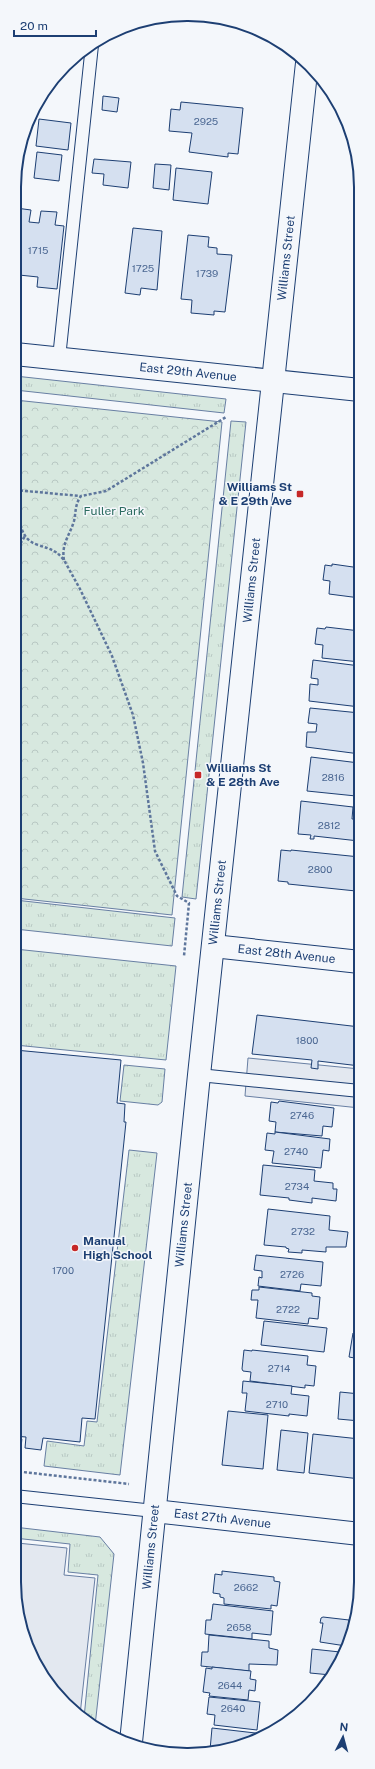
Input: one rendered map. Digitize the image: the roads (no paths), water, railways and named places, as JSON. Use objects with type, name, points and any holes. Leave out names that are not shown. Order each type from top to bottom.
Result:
[{"type":"street","name":"Williams Street","points":[[131,1738],[199,1076],[306,71]]},
{"type":"street","name":"East 29th Avenue","points":[[21,355],[354,389]]},
{"type":"street","name":"East 28th Avenue","points":[[213,946],[354,961]]},
{"type":"street","name":"East 27th Avenue","points":[[154,1511],[354,1533]]},
{"type":"lane","points":[[59,358],[91,51]]},
{"type":"lane","points":[[199,1076],[354,1091]]},
{"type":"lane","name":"East 27th Avenue","points":[[21,1497],[154,1511]]},
{"type":"place","name":"Williams St & E 29th Ave","points":[[300,494]]},
{"type":"place","name":"Williams St & E 28th Ave","points":[[198,775]]},
{"type":"place","name":"Manual High School","points":[[75,1248]]},
{"type":"park label","name":"Fuller Park","points":[[114,511]]}]
